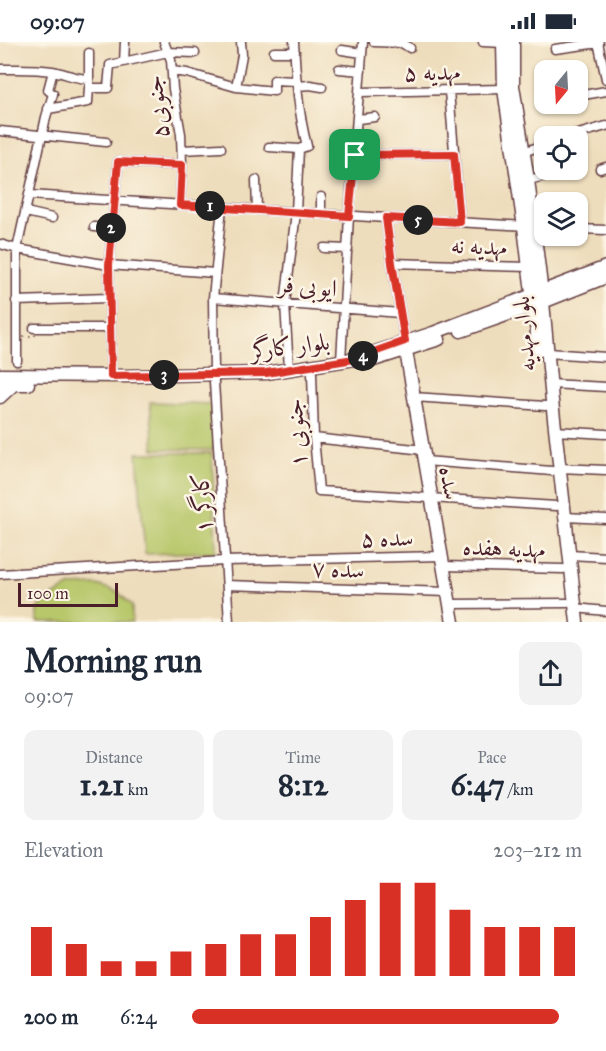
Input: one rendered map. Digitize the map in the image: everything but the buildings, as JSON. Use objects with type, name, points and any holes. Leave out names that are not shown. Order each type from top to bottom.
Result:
[{"type":"main road","name":"بلوار مهدیه","points":[[507,42],[504,89],[534,227]]},
{"type":"main road","name":"بلوار مهدیه","points":[[507,42],[534,227],[529,267],[538,299],[547,353],[545,368],[550,384],[555,431],[556,506],[563,569],[577,622]]},
{"type":"main road","name":"بلوار مهدیه","points":[[535,246],[545,368],[545,406],[565,518],[569,555],[571,606],[568,622]]},
{"type":"main road","name":"بلوار کارگر","points":[[0,384],[14,380],[111,376],[267,381],[356,366],[538,299],[588,279],[606,267]]},
{"type":"main road","name":"بلوار کارگر","points":[[588,279],[606,277]]},
{"type":"main road","name":"بلوار کارگر","points":[[0,375],[14,380],[214,378],[266,373],[354,359],[406,346]]},
{"type":"main road","name":"سده","points":[[406,346],[453,622]]},
{"type":"main road","points":[[0,365],[14,380],[0,397]]},
{"type":"street","points":[[124,42],[124,62]]},
{"type":"street","name":"جنوبی۵","points":[[164,42],[171,60],[173,90],[181,134],[180,205]]},
{"type":"street","points":[[236,87],[242,55],[241,42]]},
{"type":"street","points":[[342,361],[349,216],[363,42]]},
{"type":"street","points":[[374,42],[402,43],[410,48]]},
{"type":"street","points":[[483,42],[507,42]]},
{"type":"street","points":[[555,49],[598,43],[606,79]]},
{"type":"street","points":[[269,147],[299,149],[307,146],[301,121],[295,47],[274,52]]},
{"type":"street","points":[[342,50],[362,53]]},
{"type":"street","points":[[0,69],[53,71],[108,88],[110,65],[168,52],[195,53]]},
{"type":"street","points":[[48,109],[88,102],[88,53]]},
{"type":"street","points":[[339,69],[361,72]]},
{"type":"street","points":[[17,361],[17,249],[52,94],[48,90],[53,71]]},
{"type":"street","points":[[172,71],[236,87],[274,91],[274,80],[322,87]]},
{"type":"street","name":"مهدیه ۵","points":[[360,92],[504,89]]},
{"type":"street","points":[[449,91],[460,222]]},
{"type":"street","points":[[588,94],[606,91]]},
{"type":"street","points":[[358,119],[375,117]]},
{"type":"street","points":[[588,131],[606,126]]},
{"type":"street","points":[[0,131],[106,142]]},
{"type":"street","points":[[182,150],[221,148]]},
{"type":"street","points":[[523,152],[534,148]]},
{"type":"street","points":[[289,369],[285,304],[296,212],[299,149]]},
{"type":"street","points":[[355,155],[454,154]]},
{"type":"street","points":[[111,376],[109,265],[118,162],[182,165]]},
{"type":"street","points":[[528,180],[534,179]]},
{"type":"street","points":[[256,180],[258,210]]},
{"type":"street","points":[[30,195],[534,227]]},
{"type":"street","points":[[321,197],[321,214]]},
{"type":"street","name":"کارگر ۱","points":[[222,207],[213,298],[214,378],[229,622]]},
{"type":"street","points":[[26,212],[52,218]]},
{"type":"street","points":[[386,218],[406,346]]},
{"type":"street","points":[[94,226],[111,228]]},
{"type":"street","points":[[588,229],[606,230]]},
{"type":"street","points":[[0,244],[109,265],[215,273]]},
{"type":"street","points":[[324,248],[348,249]]},
{"type":"street","name":"مهدیه نه","points":[[392,263],[529,267]]},
{"type":"street","points":[[16,301],[110,298]]},
{"type":"street","name":"ایوبی فر","points":[[213,298],[400,313]]},
{"type":"street","points":[[34,328],[110,328]]},
{"type":"street","points":[[547,353],[606,357]]},
{"type":"street","name":"۱ جنوبی","points":[[312,373],[314,438],[319,490],[432,499]]},
{"type":"street","points":[[550,384],[606,387]]},
{"type":"street","points":[[414,397],[545,406]]},
{"type":"street","points":[[555,431],[606,434]]},
{"type":"street","points":[[314,438],[424,456],[556,470],[606,470]]},
{"type":"street","points":[[432,499],[556,506]]},
{"type":"street","points":[[565,518],[606,519]]},
{"type":"street","points":[[569,555],[606,557]]},
{"type":"street","name":"سده ۵","points":[[0,574],[225,561],[443,561]]},
{"type":"street","name":"مهدیه هفده","points":[[443,561],[563,569]]},
{"type":"street","name":"سده ۷","points":[[227,585],[571,606],[606,611]]},
{"type":"path","points":[[16,336],[35,336],[34,328]]},
{"type":"green space","points":[[150,402],[212,404],[214,450],[154,449]]},
{"type":"green space","points":[[137,453],[212,453],[216,552],[145,554]]},
{"type":"green space","points":[[97,585],[118,592],[132,606],[132,622],[37,622],[37,609],[52,596],[71,586]]},
{"type":"route","points":[[454,154],[460,222],[386,218],[405,341],[354,359],[266,373],[111,376],[109,265],[118,162],[182,165],[180,205],[349,216],[355,155],[454,154]]}]
